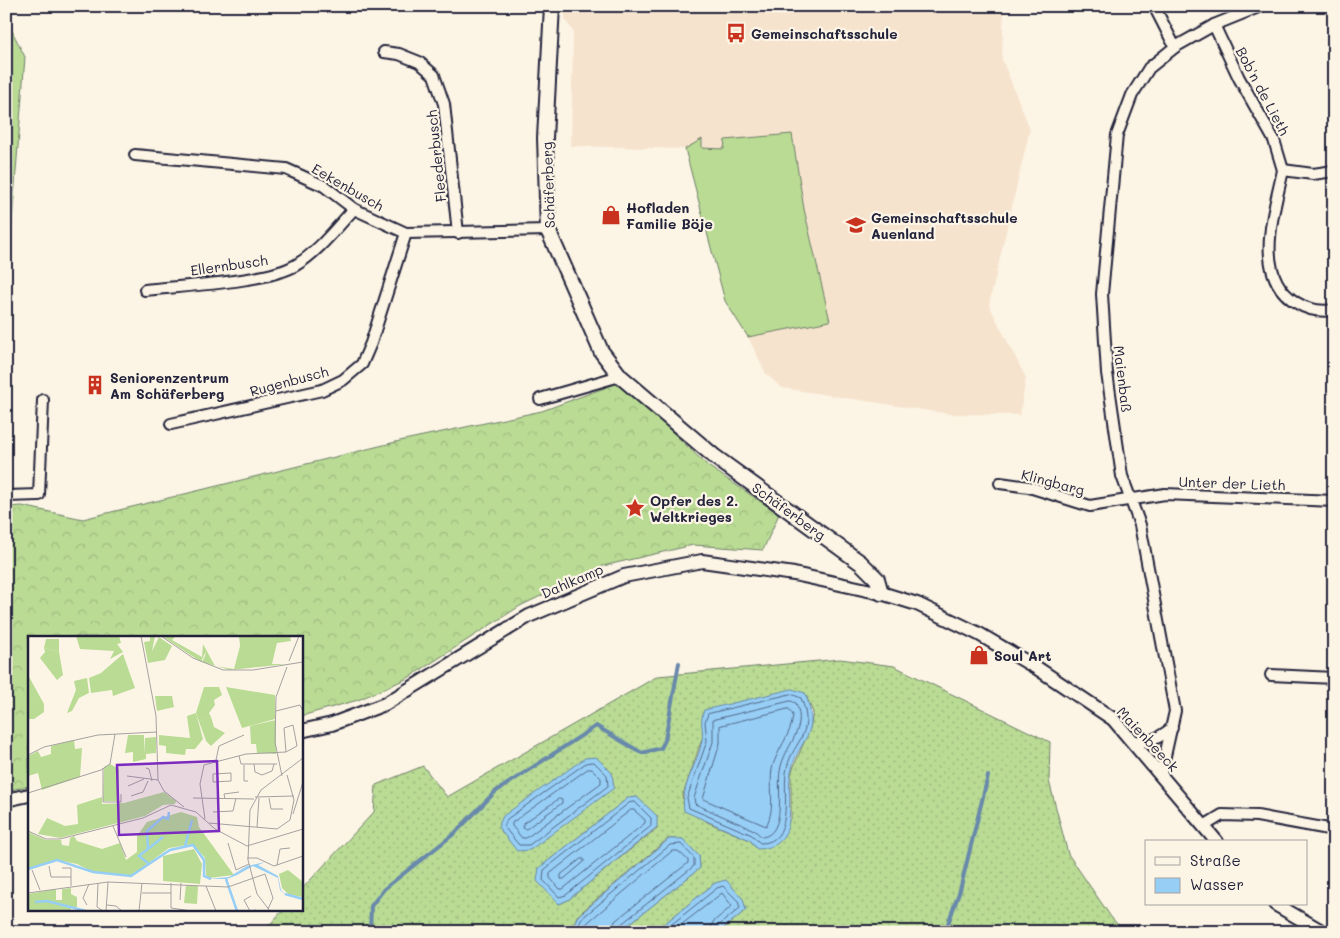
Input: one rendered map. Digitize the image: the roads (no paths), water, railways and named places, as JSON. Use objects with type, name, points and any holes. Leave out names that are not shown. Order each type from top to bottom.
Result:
[{"type":"main road","name":"Schäferberg","points":[[552,6],[545,138],[548,230],[601,351],[620,376],[714,457],[861,563],[877,579],[881,592]]},
{"type":"street","points":[[1154,6],[1175,47]]},
{"type":"street","name":"Maienbaß","points":[[1161,774],[1175,711],[1140,524],[1128,498],[1122,476],[1106,373],[1102,294],[1110,189],[1117,135],[1132,95],[1149,68],[1175,47],[1214,25],[1260,6]]},
{"type":"street","name":"Bob'n de Lieth","points":[[1214,25],[1239,78],[1274,140],[1283,170],[1271,225],[1270,265],[1276,283],[1288,298],[1305,308],[1324,312],[1334,310]]},
{"type":"street","name":"Fleederbusch","points":[[384,52],[399,54],[419,62],[434,75],[444,104],[458,233]]},
{"type":"street","name":"Eekenbusch","points":[[135,155],[286,169],[324,186],[354,209],[406,233],[548,230]]},
{"type":"street","points":[[1283,170],[1313,174],[1334,171]]},
{"type":"street","name":"Ellernbusch","points":[[145,290],[267,276],[296,266],[320,245],[354,209]]},
{"type":"street","name":"Rugenbusch","points":[[171,424],[322,390],[343,380],[362,364],[371,343],[406,233]]},
{"type":"street","points":[[540,399],[620,376]]},
{"type":"street","points":[[6,496],[39,495],[43,400]]},
{"type":"street","name":"Klingbarg","points":[[1000,483],[1029,486],[1090,506],[1128,498]]},
{"type":"street","name":"Unter der Lieth","points":[[1128,498],[1165,494],[1334,501]]},
{"type":"street","name":"Dahlkamp","points":[[302,731],[332,724],[385,704],[530,616],[624,576],[702,562],[794,574],[881,592]]},
{"type":"street","name":"Maienbeeck","points":[[881,592],[917,604],[979,634],[1037,668],[1113,719],[1134,741],[1215,840]]},
{"type":"street","points":[[1271,675],[1334,678]]},
{"type":"street","points":[[1134,741],[1147,743],[1162,737],[1172,728]]},
{"type":"street","points":[[6,800],[28,795]]},
{"type":"street","points":[[1204,826],[1222,815],[1257,816],[1334,830]]},
{"type":"street","points":[[1278,906],[1323,932]]},
{"type":"water","points":[[792,689],[805,693],[810,708],[810,728],[791,772],[789,820],[786,831],[781,840],[771,847],[757,849],[750,840],[684,811],[685,792],[700,749],[704,710]]},
{"type":"water","points":[[596,757],[612,773],[614,788],[530,850],[517,851],[498,827],[503,816],[585,758]]},
{"type":"water","points":[[637,797],[657,816],[657,827],[568,900],[559,904],[537,881],[539,868],[628,798]]},
{"type":"water","points":[[669,839],[683,839],[699,856],[700,868],[619,932],[573,932],[577,917]]},
{"type":"water","points":[[726,880],[743,899],[746,910],[719,932],[654,932],[715,883]]},
{"type":"waterway","points":[[370,932],[371,906],[384,889],[455,833],[495,792],[596,726],[642,753],[661,748],[665,740],[679,663]]},
{"type":"waterway","points":[[945,932],[960,890],[988,776]]},
{"type":"place","name":"Gemeinschaftsschule","points":[[736,33]]},
{"type":"place","name":"Hofladen Familie Böje","points":[[611,215]]},
{"type":"place","name":"Gemeinschaftsschule Auenland","points":[[856,225]]},
{"type":"place","name":"Seniorenzentrum Am Schäferberg","points":[[95,385]]},
{"type":"place","name":"Opfer des 2. Weltkrieges","points":[[635,508]]},
{"type":"place","name":"Soul Art","points":[[979,655]]}]
